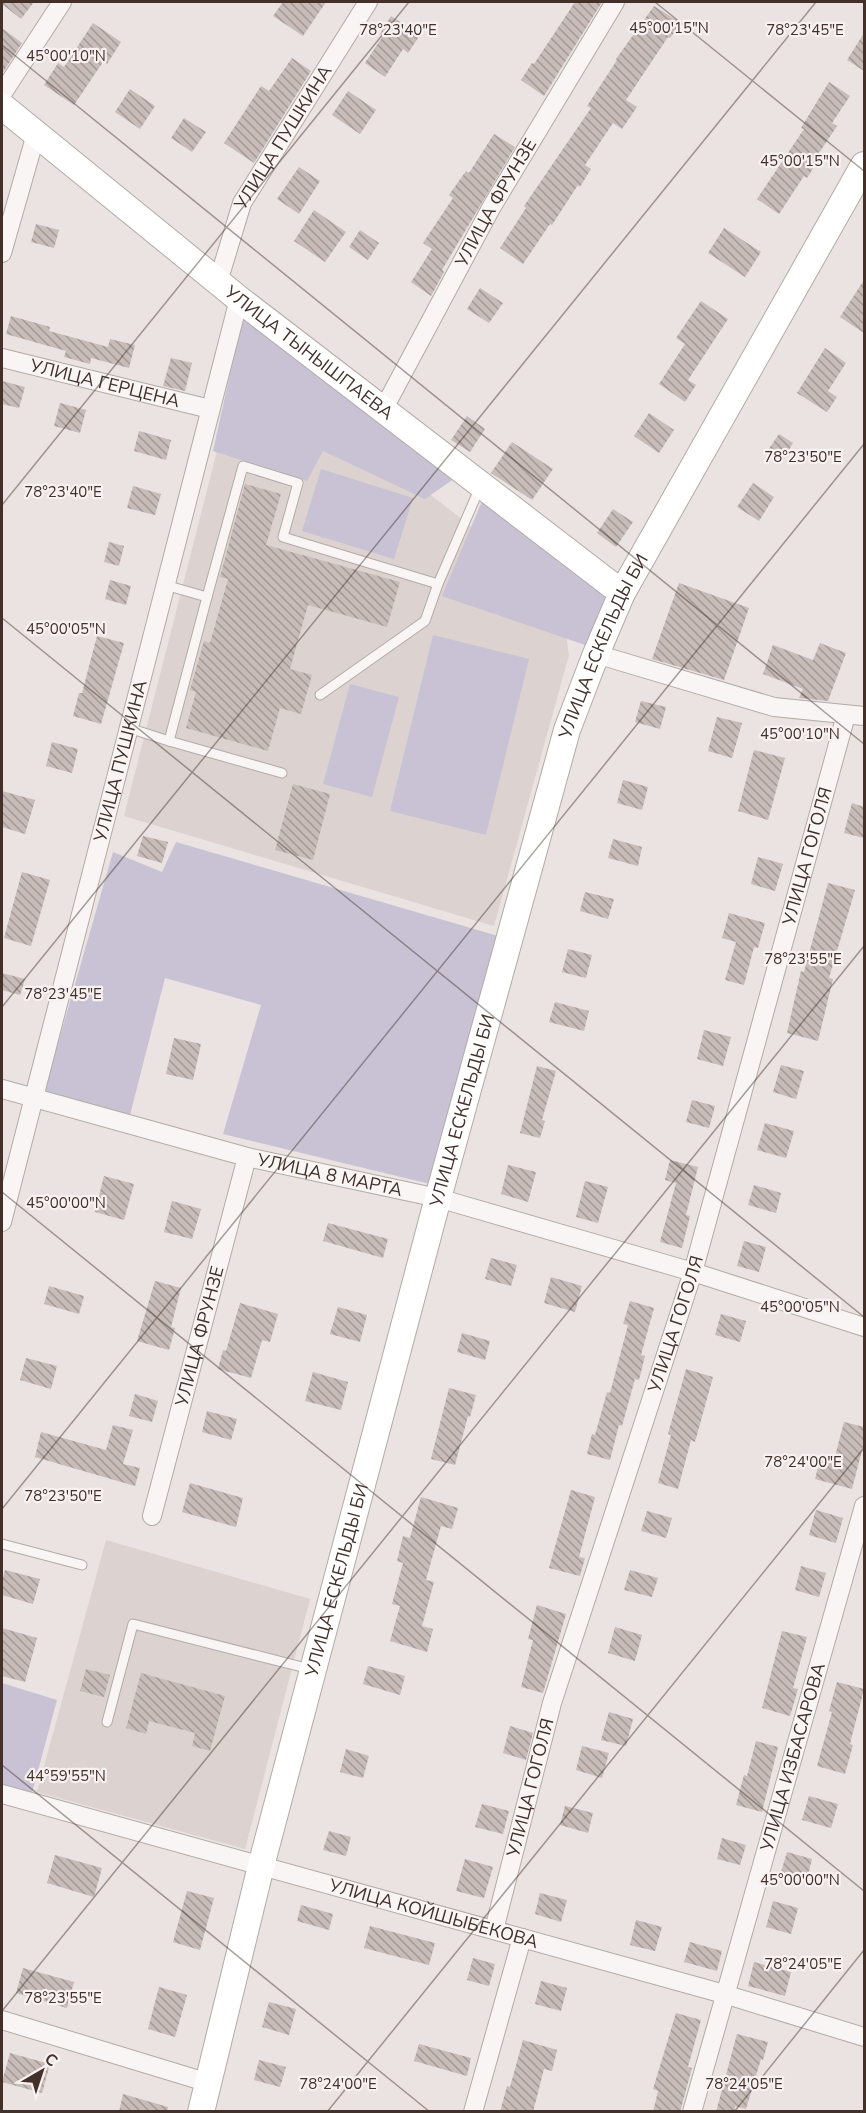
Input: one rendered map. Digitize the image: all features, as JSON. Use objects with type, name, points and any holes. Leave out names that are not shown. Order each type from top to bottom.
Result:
[{"type":"street","points":[[2,94],[62,2]]},
{"type":"street","name":"УЛИЦА ПУШКИНА","points":[[218,282],[242,203],[368,2]]},
{"type":"street","name":"УЛИЦА ФРУНЗЕ","points":[[383,410],[491,208],[615,2]]},
{"type":"street","name":"УЛИЦА ТЫНЫШПАЕВА","points":[[2,106],[238,299],[622,593]]},
{"type":"street","points":[[2,253],[36,134]]},
{"type":"street","name":"УЛИЦА ЕСКЕЛЬДЫ БИ","points":[[201,2112],[261,1866],[313,1669],[438,1198],[567,730],[622,593],[864,165]]},
{"type":"street","name":"УЛИЦА ПУШКИНА","points":[[2,1222],[238,299]]},
{"type":"street","name":"УЛИЦА ГЕРЦЕНА","points":[[2,358],[210,409]]},
{"type":"street","points":[[596,654],[774,707],[864,716]]},
{"type":"street","name":"УЛИЦА ГОГОЛЯ","points":[[494,1930],[552,1703],[693,1272],[846,715]]},
{"type":"street","name":"УЛИЦА 8 МАРТА","points":[[2,1089],[34,1100],[247,1157],[438,1198],[693,1272],[864,1327]]},
{"type":"street","name":"УЛИЦА ФРУНЗЕ","points":[[152,1516],[247,1157]]},
{"type":"street","name":"УЛИЦА ИЗБАСАРОВА","points":[[692,2112],[864,1506]]},
{"type":"street","name":"УЛИЦА КОЙШЫБЕКОВА","points":[[2,1794],[724,1994],[864,2037]]},
{"type":"street","points":[[473,2112],[522,1938]]},
{"type":"street","points":[[2,2020],[209,2083]]},
{"type":"lane","points":[[169,741],[243,466],[298,483],[283,537],[438,584]]},
{"type":"lane","points":[[320,695],[425,621],[438,584],[481,485]]},
{"type":"lane","points":[[165,585],[207,597]]},
{"type":"lane","points":[[129,728],[282,773]]},
{"type":"lane","points":[[2,1544],[82,1565]]},
{"type":"lane","points":[[107,1722],[133,1624],[313,1669]]},
{"type":"shaded area","points":[[243,315],[458,476],[425,499],[323,451],[307,481],[213,451]]},
{"type":"shaded area","points":[[243,349],[539,579],[566,635],[569,655],[494,926],[124,816]]},
{"type":"shaded area","points":[[321,469],[413,498],[394,559],[302,531]]},
{"type":"shaded area","points":[[485,494],[620,598],[585,645],[442,596]]},
{"type":"shaded area","points":[[433,635],[529,659],[486,835],[390,811]]},
{"type":"shaded area","points":[[350,684],[399,697],[372,797],[323,784]]},
{"type":"shaded area","points":[[176,842],[505,938],[430,1184],[223,1134],[261,1005],[165,978],[129,1119],[44,1092],[113,852],[162,872]]},
{"type":"shaded area","points":[[106,1540],[310,1599],[245,1849],[37,1792]]},
{"type":"shaded area","points":[[2,1683],[57,1700],[32,1793],[2,1785]]},
{"type":"building","points":[[2,2],[34,2],[21,19]]},
{"type":"building","points":[[283,2],[326,2],[303,36],[273,16]]},
{"type":"building","points":[[575,2],[602,2],[544,96],[521,80]]},
{"type":"building","points":[[654,6],[681,23],[670,38],[668,37],[626,100],[637,107],[622,129],[613,123],[585,165],[591,169],[580,187],[578,185],[523,264],[500,248],[526,208],[524,206],[591,108],[587,106],[616,59]]},
{"type":"building","points":[[391,16],[420,35],[408,53],[403,49],[385,77],[365,63],[383,36],[380,34]]},
{"type":"building","points":[[93,23],[121,42],[107,64],[103,62],[74,105],[44,85],[58,63],[64,67]]},
{"type":"building","points":[[2,28],[22,43],[2,74]]},
{"type":"building","points":[[864,33],[864,71],[847,60]]},
{"type":"building","points":[[292,58],[311,71],[254,163],[224,143],[261,86],[269,91]]},
{"type":"building","points":[[829,82],[850,96],[832,123],[837,126],[817,156],[820,158],[807,178],[804,176],[779,214],[757,199],[804,129],[801,128]]},
{"type":"building","points":[[130,89],[155,106],[140,129],[115,112]]},
{"type":"building","points":[[348,91],[376,110],[360,134],[332,115]]},
{"type":"building","points":[[184,118],[206,132],[192,152],[171,138]]},
{"type":"building","points":[[494,134],[515,147],[442,270],[444,272],[431,296],[411,282],[432,249],[423,243],[453,198],[449,195],[466,171],[469,173]]},
{"type":"building","points":[[299,167],[320,181],[299,214],[277,199]]},
{"type":"building","points":[[314,210],[346,232],[325,262],[294,241]]},
{"type":"building","points":[[36,224],[59,230],[54,248],[31,242]]},
{"type":"building","points":[[724,228],[761,252],[745,277],[708,253]]},
{"type":"building","points":[[360,230],[379,243],[368,260],[349,247]]},
{"type":"building","points":[[864,280],[864,333],[840,317]]},
{"type":"building","points":[[480,288],[503,303],[489,323],[467,309]]},
{"type":"building","points":[[701,301],[728,319],[688,380],[696,385],[685,402],[659,384],[685,344],[676,338]]},
{"type":"building","points":[[11,316],[50,327],[49,331],[108,347],[110,339],[135,345],[129,368],[91,358],[90,364],[64,357],[66,351],[6,334]]},
{"type":"building","points":[[825,348],[846,363],[828,391],[837,397],[827,412],[797,393]]},
{"type":"building","points":[[171,358],[192,363],[185,391],[163,386]]},
{"type":"building","points":[[2,381],[25,387],[19,408],[2,404]]},
{"type":"building","points":[[60,403],[86,410],[80,433],[54,426]]},
{"type":"building","points":[[649,413],[674,430],[659,453],[634,436]]},
{"type":"building","points":[[467,416],[485,429],[470,452],[451,440]]},
{"type":"building","points":[[139,431],[171,440],[166,460],[134,451]]},
{"type":"building","points":[[779,434],[793,443],[783,460],[768,450]]},
{"type":"building","points":[[512,442],[553,469],[532,500],[491,473]]},
{"type":"building","points":[[753,483],[774,497],[759,521],[737,507]]},
{"type":"building","points":[[245,484],[281,494],[266,545],[400,582],[387,627],[308,605],[290,669],[312,675],[301,714],[280,708],[268,751],[186,728],[196,692],[190,690],[204,641],[210,643],[228,579],[220,577]]},
{"type":"building","points":[[133,486],[161,494],[155,515],[127,508]]},
{"type":"building","points":[[613,509],[633,522],[616,547],[597,533]]},
{"type":"building","points":[[109,542],[124,546],[119,566],[104,562]]},
{"type":"building","points":[[110,580],[131,586],[126,605],[105,599]]},
{"type":"building","points":[[679,583],[749,608],[724,680],[652,659]]},
{"type":"building","points":[[97,636],[124,643],[101,724],[73,716],[79,693],[82,693]]},
{"type":"building","points":[[820,643],[846,653],[828,701],[799,698],[803,689],[763,674],[773,645],[813,660]]},
{"type":"building","points":[[641,701],[666,707],[660,729],[635,722]]},
{"type":"building","points":[[717,717],[742,723],[732,758],[708,751]]},
{"type":"building","points":[[52,742],[78,749],[72,773],[46,766]]},
{"type":"building","points":[[754,750],[785,758],[768,820],[738,811]]},
{"type":"building","points":[[623,780],[648,787],[642,810],[617,803]]},
{"type":"building","points":[[293,784],[330,794],[313,860],[275,850]]},
{"type":"building","points":[[2,791],[35,800],[25,834],[2,827]]},
{"type":"building","points":[[852,803],[864,807],[864,838],[844,833]]},
{"type":"building","points":[[143,836],[168,842],[162,863],[137,856]]},
{"type":"building","points":[[613,839],[642,847],[638,866],[608,858]]},
{"type":"building","points":[[758,857],[783,864],[775,891],[751,884]]},
{"type":"building","points":[[22,872],[50,880],[31,946],[4,938]]},
{"type":"building","points":[[828,883],[855,890],[829,978],[833,979],[818,1041],[787,1033],[801,971],[804,972]]},
{"type":"building","points":[[585,892],[614,899],[608,919],[580,911]]},
{"type":"building","points":[[729,913],[765,923],[758,948],[754,947],[744,985],[725,980],[736,942],[722,938]]},
{"type":"building","points":[[568,949],[592,955],[586,978],[562,972]]},
{"type":"building","points":[[2,973],[25,979],[20,995],[2,990]]},
{"type":"building","points":[[555,1002],[589,1011],[584,1031],[549,1022]]},
{"type":"building","points":[[704,1030],[731,1037],[723,1066],[697,1059]]},
{"type":"building","points":[[174,1038],[201,1044],[193,1080],[166,1074]]},
{"type":"building","points":[[781,1065],[804,1071],[796,1099],[773,1092]]},
{"type":"building","points":[[537,1066],[556,1071],[542,1120],[545,1121],[540,1138],[520,1133]]},
{"type":"building","points":[[692,1100],[715,1106],[709,1128],[686,1122]]},
{"type":"building","points":[[765,1123],[794,1131],[786,1158],[757,1150]]},
{"type":"building","points":[[670,1160],[698,1167],[686,1215],[690,1216],[682,1248],[660,1242],[676,1183],[665,1180]]},
{"type":"building","points":[[508,1165],[536,1172],[528,1202],[501,1194]]},
{"type":"building","points":[[104,1176],[134,1184],[124,1220],[95,1212]]},
{"type":"building","points":[[585,1181],[608,1187],[598,1223],[576,1217]]},
{"type":"building","points":[[754,1185],[781,1193],[776,1213],[748,1205]]},
{"type":"building","points":[[172,1201],[201,1209],[192,1239],[164,1232]]},
{"type":"building","points":[[328,1223],[388,1239],[383,1258],[323,1241]]},
{"type":"building","points":[[744,1241],[766,1247],[759,1272],[737,1266]]},
{"type":"building","points":[[491,1258],[517,1265],[511,1286],[485,1279]]},
{"type":"building","points":[[551,1277],[582,1286],[575,1312],[544,1303]]},
{"type":"building","points":[[155,1281],[181,1288],[171,1327],[175,1328],[169,1350],[137,1341]]},
{"type":"building","points":[[49,1286],[84,1296],[79,1314],[44,1304]]},
{"type":"building","points":[[630,1301],[654,1308],[641,1355],[645,1356],[639,1380],[635,1379],[610,1460],[587,1454],[607,1392],[610,1393],[628,1325],[623,1324]]},
{"type":"building","points":[[240,1303],[278,1314],[270,1342],[262,1340],[251,1378],[218,1369],[223,1350],[226,1351]]},
{"type":"building","points":[[338,1307],[367,1315],[360,1342],[330,1334]]},
{"type":"building","points":[[721,1314],[746,1321],[740,1342],[715,1335]]},
{"type":"building","points":[[462,1333],[490,1341],[485,1360],[457,1352]]},
{"type":"building","points":[[26,1358],[57,1366],[51,1389],[20,1380]]},
{"type":"building","points":[[686,1369],[713,1377],[695,1442],[691,1440],[678,1489],[658,1483],[671,1435],[668,1434]]},
{"type":"building","points":[[313,1372],[348,1382],[341,1410],[305,1401]]},
{"type":"building","points":[[449,1388],[476,1395],[455,1465],[431,1459]]},
{"type":"building","points":[[135,1394],[158,1401],[152,1422],[129,1416]]},
{"type":"building","points":[[207,1411],[237,1419],[231,1440],[202,1432]]},
{"type":"building","points":[[844,1422],[864,1427],[864,1443],[852,1489],[815,1479],[820,1460],[833,1464]]},
{"type":"building","points":[[113,1425],[133,1430],[123,1464],[140,1468],[135,1486],[35,1457],[41,1432],[106,1450]]},
{"type":"building","points":[[190,1483],[243,1498],[236,1527],[182,1512]]},
{"type":"building","points":[[571,1490],[595,1497],[579,1557],[585,1558],[580,1576],[549,1568]]},
{"type":"building","points":[[421,1497],[458,1508],[452,1529],[441,1526],[426,1580],[434,1582],[422,1626],[433,1629],[427,1652],[390,1641],[400,1606],[392,1604],[403,1563],[397,1561],[403,1536],[410,1538]]},
{"type":"building","points":[[816,1510],[843,1518],[836,1543],[809,1535]]},
{"type":"building","points":[[647,1511],[672,1518],[666,1538],[641,1531]]},
{"type":"building","points":[[801,1566],[826,1573],[819,1597],[795,1590]]},
{"type":"building","points":[[5,1570],[40,1579],[33,1604],[2,1595]]},
{"type":"building","points":[[630,1570],[658,1578],[652,1597],[624,1590]]},
{"type":"building","points":[[537,1605],[566,1614],[543,1693],[521,1687],[533,1640],[528,1639]]},
{"type":"building","points":[[615,1627],[642,1635],[635,1661],[608,1653]]},
{"type":"building","points":[[2,1628],[37,1638],[25,1682],[2,1676]]},
{"type":"building","points":[[782,1631],[807,1637],[793,1688],[798,1689],[790,1716],[762,1708]]},
{"type":"building","points":[[368,1666],[405,1676],[400,1695],[363,1684]]},
{"type":"building","points":[[86,1669],[110,1675],[104,1697],[80,1691]]},
{"type":"building","points":[[141,1673],[225,1696],[210,1751],[192,1746],[195,1733],[149,1721],[146,1734],[126,1728]]},
{"type":"building","points":[[837,1682],[864,1689],[845,1774],[817,1766],[832,1712],[829,1711]]},
{"type":"building","points":[[609,1712],[633,1719],[626,1746],[601,1740]]},
{"type":"building","points":[[510,1726],[533,1733],[526,1760],[503,1753]]},
{"type":"building","points":[[756,1741],[778,1747],[762,1812],[736,1805],[744,1775],[747,1776]]},
{"type":"building","points":[[582,1746],[609,1753],[602,1778],[576,1770]]},
{"type":"building","points":[[346,1749],[369,1756],[363,1778],[340,1772]]},
{"type":"building","points":[[809,1796],[838,1804],[831,1828],[802,1820]]},
{"type":"building","points":[[482,1804],[509,1811],[503,1834],[475,1827]]},
{"type":"building","points":[[565,1806],[593,1813],[588,1833],[560,1825]]},
{"type":"building","points":[[329,1831],[351,1837],[346,1856],[323,1850]]},
{"type":"building","points":[[722,1838],[746,1845],[740,1865],[717,1859]]},
{"type":"building","points":[[787,1852],[812,1859],[807,1879],[781,1872]]},
{"type":"building","points":[[55,1855],[102,1868],[94,1897],[47,1883]]},
{"type":"building","points":[[465,1859],[493,1867],[484,1898],[456,1891]]},
{"type":"building","points":[[187,1891],[214,1898],[200,1950],[173,1942]]},
{"type":"building","points":[[540,1893],[567,1900],[561,1922],[535,1914]]},
{"type":"building","points":[[773,1901],[798,1908],[791,1934],[766,1927]]},
{"type":"building","points":[[301,1905],[333,1914],[329,1930],[297,1921]]},
{"type":"building","points":[[636,1920],[662,1927],[655,1951],[630,1945]]},
{"type":"building","points":[[370,1926],[435,1943],[429,1965],[364,1948]]},
{"type":"building","points":[[690,1942],[722,1951],[717,1971],[684,1962]]},
{"type":"building","points":[[473,1958],[495,1964],[489,1986],[467,1980]]},
{"type":"building","points":[[754,1962],[791,1972],[785,1996],[748,1986]]},
{"type":"building","points":[[23,1968],[74,1982],[67,2008],[16,1993]]},
{"type":"building","points":[[541,1981],[567,1988],[561,2011],[535,2004]]},
{"type":"building","points":[[159,1987],[187,1995],[175,2037],[148,2029]]},
{"type":"building","points":[[269,2002],[296,2009],[289,2035],[262,2027]]},
{"type":"building","points":[[676,2013],[701,2020],[688,2067],[692,2068],[680,2112],[653,2112],[658,2091],[653,2089]]},
{"type":"building","points":[[737,2034],[768,2042],[746,2109],[735,2106],[735,2112],[716,2112]]},
{"type":"building","points":[[523,2040],[557,2050],[552,2071],[544,2069],[533,2112],[500,2112],[507,2086],[510,2087]]},
{"type":"building","points":[[419,2044],[471,2058],[467,2076],[414,2061]]},
{"type":"building","points":[[10,2053],[50,2064],[42,2093],[2,2082]]},
{"type":"building","points":[[259,2060],[286,2067],[280,2087],[254,2080]]},
{"type":"building","points":[[123,2094],[168,2107],[167,2112],[119,2112]]}]
